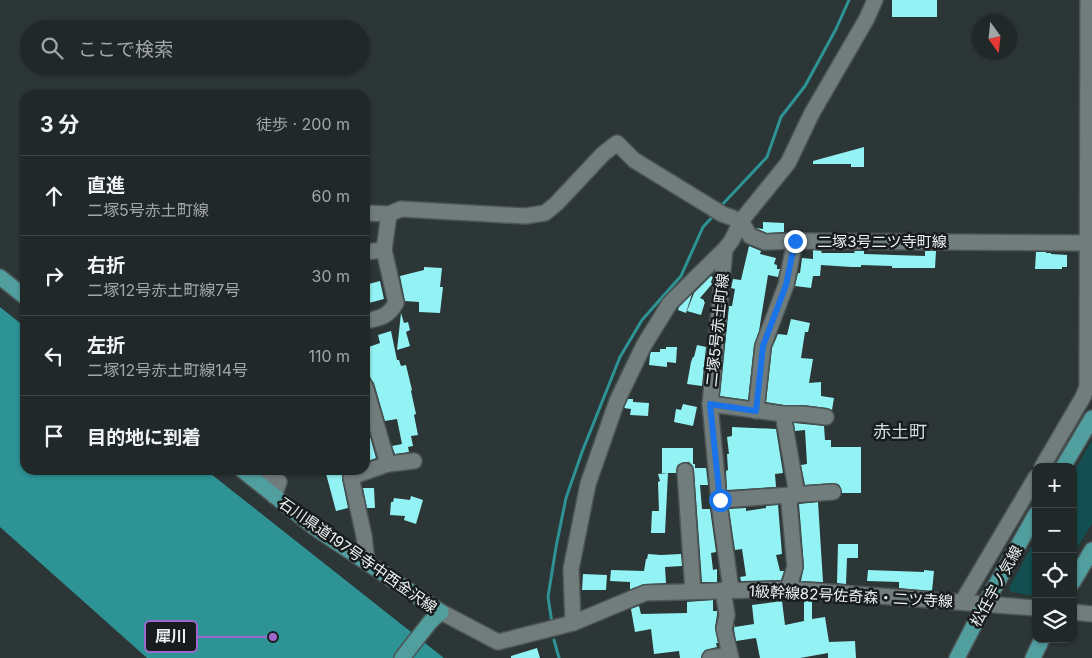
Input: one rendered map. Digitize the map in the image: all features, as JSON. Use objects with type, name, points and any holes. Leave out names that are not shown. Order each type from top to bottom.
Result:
[{"type":"main road","points":[[0,277],[20,293]]},
{"type":"main road","points":[[1064,463],[1092,418]]},
{"type":"main road","name":"石川県道197号寺中西金沢線","points":[[248,475],[315,528],[441,612],[430,622],[402,658]]},
{"type":"main road","name":"松任宇ノ気線","points":[[957,658],[1032,521]]},
{"type":"main road","points":[[1077,575],[1092,550]]},
{"type":"main road","points":[[1033,658],[1040,643]]},
{"type":"street","points":[[573,623],[572,560],[588,484],[617,401],[644,346],[670,304],[725,249],[732,240],[741,221],[788,163],[812,113],[866,20],[875,0]]},
{"type":"street","points":[[1044,463],[1089,391],[1087,243],[1088,0]]},
{"type":"street","name":"二塚3号二ツ寺町線","points":[[389,214],[401,209],[526,216],[545,212],[557,204],[603,154],[617,143],[634,160],[716,210],[741,221],[750,236],[766,242],[1087,243]]},
{"type":"street","points":[[370,213],[389,214],[384,250],[396,303],[391,311],[383,317],[370,321]]},
{"type":"street","points":[[756,411],[763,346],[786,285],[795,241]]},
{"type":"street","name":"二塚5号赤土町線","points":[[725,249],[710,404],[727,590],[727,615],[724,629],[730,656]]},
{"type":"street","points":[[370,251],[384,250]]},
{"type":"street","points":[[370,403],[388,464]]},
{"type":"street","points":[[710,404],[756,411],[826,417]]},
{"type":"street","points":[[783,414],[796,489],[789,503],[794,567],[788,589]]},
{"type":"street","points":[[370,468],[414,461]]},
{"type":"street","points":[[685,471],[693,591]]},
{"type":"street","points":[[271,475],[279,482],[274,496]]},
{"type":"street","points":[[349,475],[364,536],[367,564]]},
{"type":"street","points":[[962,602],[1032,484]]},
{"type":"street","points":[[720,500],[833,492]]},
{"type":"street","name":"1級幹線82号佐奇森・二ツ寺線","points":[[441,612],[498,642],[573,623],[645,593],[788,589],[1032,608]]},
{"type":"street","points":[[1077,612],[1092,614]]},
{"type":"street","points":[[710,658],[730,656]]},
{"type":"shaded area","points":[[0,307],[20,323],[20,475],[212,475],[444,658],[147,658],[0,527]]},
{"type":"shaded area","points":[[1092,440],[1092,524],[1077,548],[1077,508],[1077,467]]},
{"type":"shaded area","points":[[1032,545],[1032,595],[1011,592],[1009,588]]},
{"type":"building","points":[[892,0],[937,0],[937,17],[892,17]]},
{"type":"building","points":[[864,147],[864,167],[851,167],[851,164],[813,164],[813,161]]},
{"type":"building","points":[[763,222],[784,223],[784,232],[767,233],[756,228],[763,229]]},
{"type":"building","points":[[749,246],[761,251],[760,254],[776,258],[774,264],[777,265],[777,269],[780,269],[778,277],[768,275],[759,331],[754,345],[748,400],[720,396],[729,306],[732,306],[735,289],[731,288],[733,279],[741,280]]},
{"type":"building","points":[[813,250],[822,251],[821,253],[855,253],[854,251],[864,251],[864,254],[925,256],[925,251],[936,251],[935,268],[821,265],[820,276],[813,276],[811,288],[795,286],[798,273],[800,273],[802,258],[813,259]]},
{"type":"building","points":[[1036,252],[1067,255],[1067,267],[1062,267],[1062,269],[1035,269]]},
{"type":"building","points":[[424,267],[442,268],[440,287],[443,287],[440,313],[419,312],[419,302],[405,301],[400,276],[424,270]]},
{"type":"building","points":[[711,276],[713,277],[712,284],[700,298],[705,302],[701,315],[687,311],[694,293]]},
{"type":"building","points":[[380,281],[384,299],[370,303],[370,284]]},
{"type":"building","points":[[692,294],[686,313],[678,310],[679,307]]},
{"type":"building","points":[[401,313],[404,323],[408,322],[410,330],[406,332],[410,346],[397,350]]},
{"type":"building","points":[[791,319],[810,323],[808,332],[805,332],[801,358],[813,359],[809,383],[821,382],[821,396],[834,398],[832,410],[766,402],[772,348],[778,334],[787,335]]},
{"type":"building","points":[[391,331],[397,360],[399,360],[401,366],[406,365],[412,390],[418,435],[411,436],[413,446],[408,447],[409,452],[395,454],[392,446],[402,444],[397,419],[385,421],[374,383],[370,376],[370,347],[380,343],[378,335]]},
{"type":"building","points":[[697,345],[706,347],[702,386],[687,384],[691,362]]},
{"type":"building","points":[[666,347],[677,347],[676,363],[667,362],[667,367],[649,365],[651,352],[660,352],[660,349],[666,349]]},
{"type":"building","points":[[628,399],[633,399],[633,402],[649,403],[648,416],[630,415],[631,409],[624,408]]},
{"type":"building","points":[[683,404],[697,407],[693,426],[674,422],[676,409],[681,410]]},
{"type":"building","points":[[794,423],[824,426],[825,440],[831,440],[831,447],[861,447],[861,493],[842,493],[840,486],[833,483],[805,485],[801,465],[807,464],[805,430],[795,431]]},
{"type":"building","points":[[732,427],[776,429],[783,473],[775,474],[776,487],[727,490],[726,471],[728,470],[727,454],[729,454],[727,437],[732,436]]},
{"type":"building","points":[[370,437],[376,458],[370,460]]},
{"type":"building","points":[[662,448],[693,448],[693,464],[695,464],[695,468],[706,468],[708,485],[700,485],[702,509],[710,509],[716,552],[711,553],[713,570],[717,569],[717,582],[702,582],[693,466],[689,462],[684,462],[677,466],[676,473],[662,473]]},
{"type":"building","points":[[668,473],[665,533],[651,533],[652,511],[659,511],[658,482],[660,481],[658,474]]},
{"type":"building","points":[[326,475],[342,475],[348,508],[336,511]]},
{"type":"building","points":[[363,488],[374,488],[375,508],[367,508]]},
{"type":"building","points":[[411,496],[423,500],[416,524],[404,520],[405,516],[390,515],[391,502],[393,502],[394,498],[410,500]]},
{"type":"building","points":[[818,502],[823,582],[801,581],[804,566],[799,504]]},
{"type":"building","points":[[778,505],[782,554],[776,555],[780,571],[784,571],[781,580],[741,581],[740,577],[746,576],[742,549],[735,550],[729,509],[746,508],[746,511]]},
{"type":"building","points":[[838,544],[858,544],[858,558],[847,558],[846,584],[837,583]]},
{"type":"building","points":[[648,554],[681,554],[682,566],[665,567],[666,583],[644,584],[630,589],[630,582],[610,581],[611,570],[644,571]]},
{"type":"building","points":[[868,570],[934,571],[932,591],[899,588],[899,582],[867,581]]},
{"type":"building","points":[[583,574],[607,575],[606,590],[582,590]]},
{"type":"building","points":[[713,600],[713,611],[717,611],[715,627],[718,643],[716,643],[717,647],[705,650],[701,658],[680,658],[679,651],[654,654],[651,629],[635,632],[631,609],[639,606],[641,614],[687,613],[687,602]]},
{"type":"building","points":[[804,600],[812,600],[812,619],[825,617],[829,642],[855,641],[856,658],[828,658],[828,653],[800,658],[760,658],[756,638],[736,641],[734,629],[735,624],[735,627],[754,624],[752,605],[782,601],[785,625],[804,621]]},
{"type":"building","points":[[537,648],[540,658],[511,658],[511,656]]},
{"type":"waterway","points":[[720,207],[767,157],[781,117],[805,86],[836,29],[849,0]]},
{"type":"waterway","points":[[552,623],[548,597],[556,547],[566,498],[582,452],[620,357],[642,320],[681,276],[703,227],[715,214]]},
{"type":"waterway","points":[[554,640],[559,658]]},
{"type":"place","name":"犀川","points":[[273,637]]},
{"type":"district","name":"赤土町","points":[[900,431]]},
{"type":"route","points":[[720,500],[710,404],[756,411],[763,346],[786,285],[795,241]]}]
